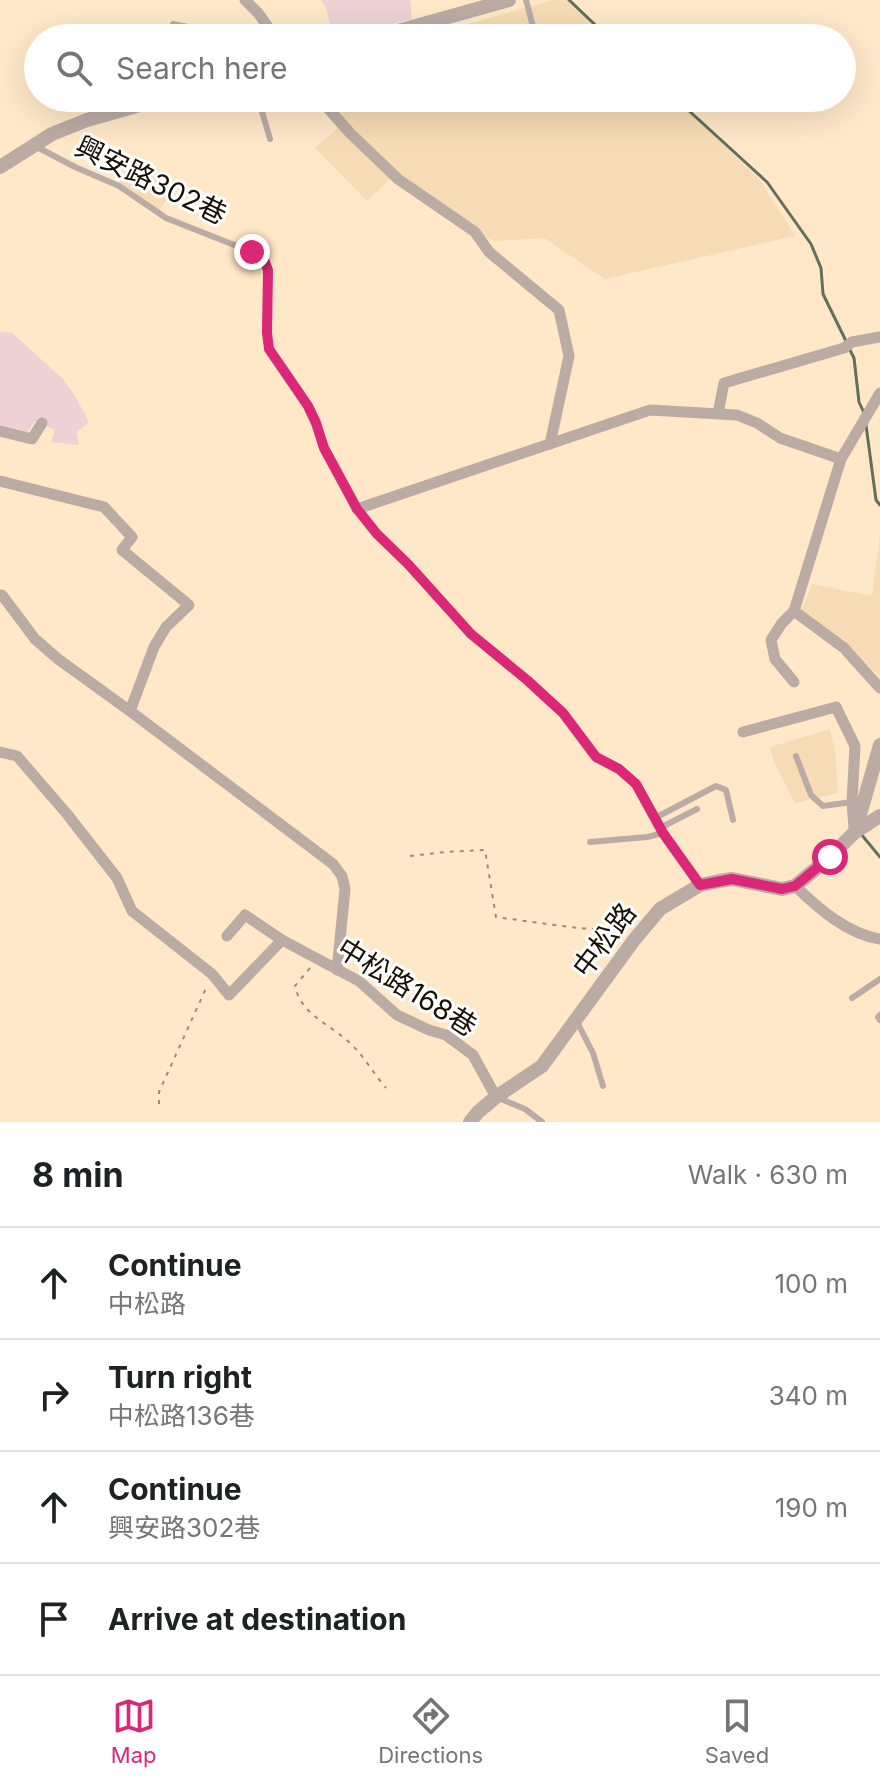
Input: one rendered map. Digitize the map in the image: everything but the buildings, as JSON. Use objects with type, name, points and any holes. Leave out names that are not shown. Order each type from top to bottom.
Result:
[{"type":"street","points":[[245,0],[266,24]]},
{"type":"street","points":[[423,24],[509,0]]},
{"type":"street","points":[[0,167],[52,134],[115,112]]},
{"type":"street","points":[[331,112],[398,179],[475,232],[489,252],[559,310],[569,356],[550,444]]},
{"type":"street","points":[[718,413],[724,383],[844,348],[852,342],[880,337]]},
{"type":"street","points":[[794,682],[775,659],[771,640],[794,611],[841,459],[880,393]]},
{"type":"street","points":[[357,509],[650,410],[737,415],[780,438],[841,459]]},
{"type":"street","points":[[0,431],[32,439],[42,423]]},
{"type":"street","points":[[0,481],[104,507],[132,537],[122,550],[189,605],[166,627],[154,647],[130,711]]},
{"type":"street","points":[[2,595],[35,639],[58,659],[333,864],[342,876],[345,889],[337,970]]},
{"type":"street","points":[[794,611],[844,648],[880,688]]},
{"type":"street","points":[[743,732],[836,707],[855,746],[852,802],[855,832]]},
{"type":"street","points":[[855,832],[880,745]]},
{"type":"street","points":[[0,752],[17,756],[67,814],[117,878],[132,911],[212,974],[229,995],[282,940]]},
{"type":"street","points":[[880,816],[855,832],[795,886],[812,903],[852,929],[866,937],[880,939]]},
{"type":"street","name":"中松路","points":[[470,1122],[496,1097],[542,1066],[660,909],[700,885],[732,879],[772,888],[795,886]]},
{"type":"street","name":"中松路168巷","points":[[227,936],[245,915],[282,940],[359,981],[397,1015],[446,1035],[473,1055],[496,1097]]},
{"type":"lane","points":[[526,0],[532,24]]},
{"type":"lane","points":[[262,112],[270,139]]},
{"type":"lane","name":"興安路302巷","points":[[33,145],[119,186],[166,218],[252,252],[265,262],[268,270],[269,349],[308,406],[324,448],[357,509]]},
{"type":"lane","points":[[357,509],[471,634],[563,713],[596,757],[619,769],[636,784],[661,830],[700,885]]},
{"type":"lane","points":[[796,756],[811,795],[823,806],[852,802]]},
{"type":"lane","points":[[655,818],[716,786],[726,790],[733,820]]},
{"type":"lane","points":[[590,842],[647,837],[697,809]]},
{"type":"lane","points":[[852,998],[880,979]]},
{"type":"lane","points":[[576,1020],[593,1053],[603,1086]]},
{"type":"lane","points":[[496,1097],[525,1109],[542,1122]]},
{"type":"path","points":[[410,856],[485,850],[496,917],[602,930],[634,940]]},
{"type":"path","points":[[318,960],[295,986],[297,998],[350,1043],[386,1088]]},
{"type":"path","points":[[159,1104],[159,1092],[212,974]]},
{"type":"shaded area","points":[[321,0],[410,0],[412,19],[391,24],[330,24]]},
{"type":"shaded area","points":[[553,0],[572,0],[597,24],[468,24]]},
{"type":"shaded area","points":[[336,112],[689,112],[760,180],[795,236],[605,279],[544,238],[495,241],[484,237],[392,177],[367,201],[315,148],[344,122]]},
{"type":"shaded area","points":[[130,163],[175,187],[159,211],[118,181]]},
{"type":"shaded area","points":[[0,332],[12,333],[63,379],[74,394],[89,422],[77,432],[79,445],[51,442],[55,430],[35,421],[27,432],[0,427]]},
{"type":"shaded area","points":[[880,536],[880,676],[841,640],[801,612],[812,584],[872,596]]},
{"type":"shaded area","points":[[830,729],[838,793],[795,803],[774,762],[770,747]]},
{"type":"waterway","points":[[569,0],[594,24]]},
{"type":"waterway","points":[[690,112],[767,182],[811,244],[821,268],[823,294],[846,341]]},
{"type":"waterway","points":[[849,348],[854,358],[859,402],[864,413]]},
{"type":"waterway","points":[[866,425],[876,500],[880,505]]},
{"type":"waterway","points":[[861,834],[880,857]]},
{"type":"route","points":[[252,252],[265,262],[268,270],[269,349],[308,406],[324,448],[357,509],[471,634],[563,713],[596,757],[619,769],[636,784],[663,833],[700,885],[732,879],[782,889],[795,886],[830,857]]}]
